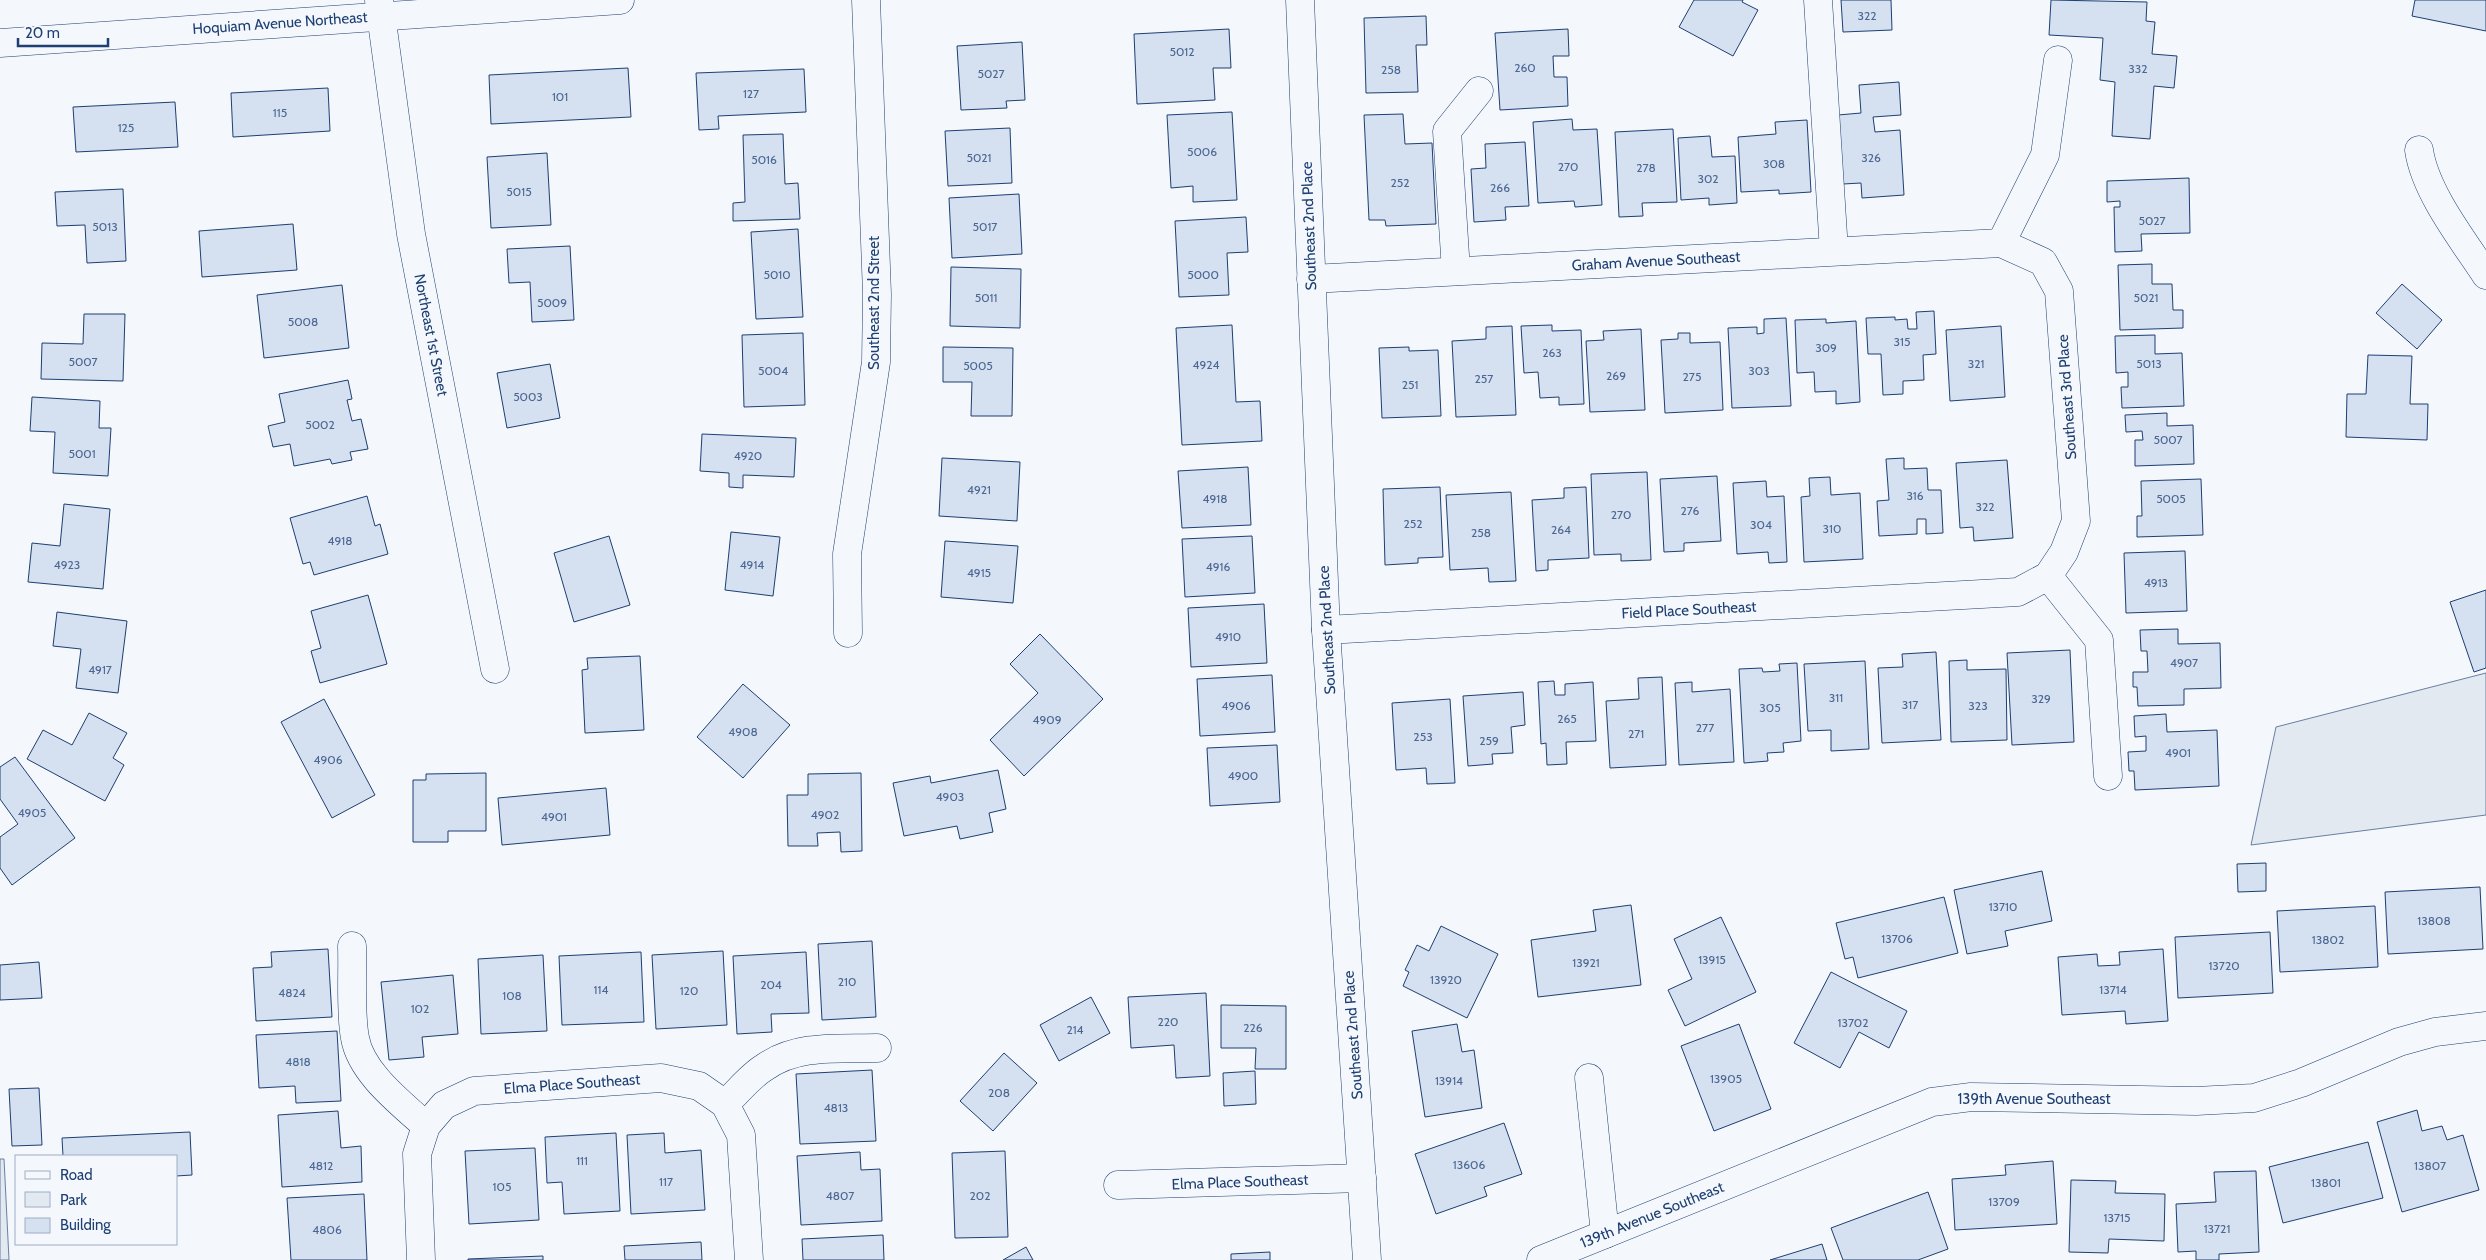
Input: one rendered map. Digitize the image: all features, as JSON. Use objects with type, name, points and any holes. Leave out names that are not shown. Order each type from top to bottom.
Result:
[{"type":"street","name":"Hoquiam Avenue Northeast","points":[[0,43],[380,8],[620,0]]},
{"type":"street","name":"Southeast 2nd Street","points":[[848,633],[847,554],[876,362],[877,294],[866,0]]},
{"type":"street","name":"Southeast 2nd Place","points":[[1300,0],[1326,630],[1367,1260]]},
{"type":"street","points":[[1818,0],[1834,252]]},
{"type":"street","name":"Northeast 1st Street","points":[[380,8],[411,234],[495,669]]},
{"type":"street","points":[[2001,243],[2045,155],[2058,60]]},
{"type":"street","points":[[1456,271],[1448,131],[1480,91]]},
{"type":"street","points":[[2419,150],[2420,161],[2434,192],[2486,275]]},
{"type":"street","name":"Graham Avenue Southeast","points":[[1311,279],[2001,243]]},
{"type":"street","name":"Southeast 3rd Place","points":[[2001,243],[2042,262],[2059,291],[2076,521],[2064,552],[2048,576]]},
{"type":"street","points":[[2048,576],[2099,640],[2108,776]]},
{"type":"street","name":"Field Place Southeast","points":[[1326,630],[2018,592],[2048,576]]},
{"type":"street","points":[[352,946],[355,1038],[364,1060],[386,1090],[426,1126],[417,1154],[421,1260]]},
{"type":"street","name":"139th Avenue Southeast","points":[[1541,1260],[1932,1102],[1971,1097],[2196,1101],[2254,1098],[2301,1083],[2399,1042],[2435,1032],[2486,1026]]},
{"type":"street","points":[[749,1260],[742,1135],[725,1104],[763,1068],[782,1056],[806,1050],[877,1048]]},
{"type":"street","name":"Elma Place Southeast","points":[[426,1126],[444,1105],[474,1090],[661,1078],[699,1086],[725,1104]]},
{"type":"street","points":[[1589,1078],[1604,1234]]},
{"type":"street","name":"Elma Place Southeast","points":[[1118,1185],[1362,1178]]},
{"type":"green space","points":[[2486,673],[2486,815],[2251,845],[2276,727]]},
{"type":"green space","points":[[0,1159],[4,1159],[9,1260],[0,1260]]},
{"type":"building","points":[[1694,0],[1743,0],[1742,2],[1758,10],[1733,56],[1679,27]]},
{"type":"building","points":[[1841,0],[1891,0],[1892,30],[1843,32]]},
{"type":"building","points":[[2051,0],[2147,2],[2146,21],[2155,22],[2152,54],[2177,56],[2174,88],[2154,86],[2150,139],[2112,136],[2115,82],[2100,80],[2103,38],[2049,35]]},
{"type":"building","points":[[2415,0],[2486,0],[2486,31],[2412,16]]},
{"type":"building","points":[[1426,16],[1427,45],[1416,45],[1418,92],[1366,93],[1364,18]]},
{"type":"building","points":[[1229,29],[1231,68],[1213,68],[1215,100],[1137,104],[1134,34]]},
{"type":"building","points":[[1568,29],[1569,56],[1553,56],[1554,77],[1567,77],[1568,106],[1500,110],[1495,33]]},
{"type":"building","points":[[1022,42],[1025,100],[1006,101],[1007,108],[961,110],[957,46]]},
{"type":"building","points":[[628,68],[631,117],[491,124],[489,75]]},
{"type":"building","points":[[804,69],[806,112],[718,116],[719,129],[699,130],[696,73]]},
{"type":"building","points":[[1899,82],[1901,115],[1873,117],[1875,132],[1900,130],[1904,195],[1862,198],[1861,183],[1843,184],[1838,115],[1861,113],[1859,85]]},
{"type":"building","points":[[328,88],[330,131],[233,137],[231,93]]},
{"type":"building","points":[[175,102],[178,147],[76,152],[73,107]]},
{"type":"building","points":[[1232,112],[1237,200],[1193,202],[1193,186],[1171,188],[1167,115]]},
{"type":"building","points":[[1403,114],[1405,144],[1432,143],[1436,224],[1386,226],[1385,220],[1369,220],[1364,115]]},
{"type":"building","points":[[1572,119],[1573,130],[1597,129],[1602,205],[1575,207],[1574,201],[1538,203],[1533,122]]},
{"type":"building","points":[[1807,120],[1811,192],[1779,194],[1779,190],[1741,192],[1738,137],[1776,134],[1775,122]]},
{"type":"building","points":[[1010,128],[1012,183],[948,186],[945,131]]},
{"type":"building","points":[[1673,129],[1677,202],[1642,203],[1643,216],[1619,217],[1615,132]]},
{"type":"building","points":[[783,134],[785,184],[798,183],[800,219],[733,221],[733,203],[745,202],[743,135]]},
{"type":"building","points":[[1710,136],[1712,157],[1735,156],[1737,203],[1709,205],[1709,198],[1681,200],[1678,138]]},
{"type":"building","points":[[1525,142],[1529,206],[1505,207],[1506,220],[1474,222],[1471,169],[1486,168],[1485,144]]},
{"type":"building","points":[[547,153],[551,225],[491,228],[487,157]]},
{"type":"building","points":[[2189,178],[2190,233],[2141,234],[2142,251],[2115,252],[2114,207],[2120,207],[2120,201],[2107,202],[2107,181]]},
{"type":"building","points":[[123,189],[126,261],[87,263],[85,225],[57,226],[55,192]]},
{"type":"building","points":[[1019,194],[1022,254],[952,258],[949,198]]},
{"type":"building","points":[[1246,217],[1248,252],[1227,253],[1229,295],[1179,297],[1175,221]]},
{"type":"building","points":[[293,224],[297,270],[202,277],[199,231]]},
{"type":"building","points":[[798,229],[803,317],[756,319],[751,232]]},
{"type":"building","points":[[570,246],[574,320],[532,322],[530,282],[509,283],[507,249]]},
{"type":"building","points":[[2152,264],[2152,284],[2172,284],[2173,310],[2183,310],[2183,328],[2120,330],[2118,265]]},
{"type":"building","points":[[951,267],[1021,269],[1020,328],[950,326]]},
{"type":"building","points":[[2402,284],[2442,320],[2417,349],[2376,313]]},
{"type":"building","points":[[342,285],[349,348],[264,358],[257,295]]},
{"type":"building","points":[[1934,311],[1936,354],[1923,355],[1924,380],[1903,381],[1903,394],[1883,395],[1881,354],[1868,354],[1866,318],[1895,317],[1895,320],[1907,319],[1908,329],[1917,329],[1916,312]]},
{"type":"building","points":[[84,314],[125,314],[123,381],[41,379],[42,343],[83,344]]},
{"type":"building","points":[[1786,318],[1791,406],[1732,408],[1728,328],[1757,327],[1757,334],[1764,333],[1764,319]]},
{"type":"building","points":[[1826,319],[1826,323],[1856,321],[1860,402],[1836,404],[1836,391],[1815,392],[1814,372],[1797,373],[1795,320]]},
{"type":"building","points":[[1232,325],[1236,402],[1260,401],[1262,441],[1182,445],[1176,328]]},
{"type":"building","points":[[1552,325],[1552,331],[1581,330],[1584,404],[1559,405],[1559,397],[1540,398],[1538,372],[1524,373],[1521,326]]},
{"type":"building","points":[[1512,326],[1516,415],[1456,417],[1452,341],[1486,339],[1486,327]]},
{"type":"building","points":[[2001,326],[2005,397],[1950,401],[1946,330]]},
{"type":"building","points":[[1641,329],[1645,410],[1590,412],[1586,341],[1604,340],[1603,331]]},
{"type":"building","points":[[803,333],[805,405],[744,407],[742,335]]},
{"type":"building","points":[[1678,333],[1690,333],[1690,343],[1720,342],[1723,410],[1665,413],[1661,340],[1678,339]]},
{"type":"building","points":[[2155,335],[2155,354],[2182,353],[2184,406],[2122,408],[2121,387],[2128,387],[2128,372],[2116,373],[2115,336]]},
{"type":"building","points":[[943,347],[1013,348],[1012,416],[971,416],[972,382],[943,382]]},
{"type":"building","points":[[1409,347],[1409,351],[1438,350],[1441,416],[1382,418],[1379,348]]},
{"type":"building","points":[[2368,355],[2412,356],[2410,404],[2428,404],[2427,440],[2346,437],[2347,394],[2366,394]]},
{"type":"building","points":[[550,364],[560,418],[507,428],[497,373]]},
{"type":"building","points":[[348,380],[352,399],[347,400],[352,421],[361,419],[368,449],[350,452],[352,460],[332,464],[330,459],[294,466],[290,444],[273,447],[268,426],[285,422],[279,394]]},
{"type":"building","points":[[32,397],[100,401],[99,428],[111,428],[108,476],[53,473],[55,432],[30,431]]},
{"type":"building","points":[[2167,413],[2167,426],[2193,425],[2194,464],[2135,466],[2135,440],[2143,440],[2142,431],[2126,432],[2125,415]]},
{"type":"building","points":[[702,434],[796,438],[794,477],[743,475],[743,488],[729,487],[729,473],[700,471]]},
{"type":"building","points":[[942,458],[1020,462],[1017,521],[939,516]]},
{"type":"building","points":[[1904,458],[1904,469],[1927,468],[1928,490],[1941,490],[1943,533],[1926,534],[1926,519],[1917,519],[1917,534],[1879,536],[1877,501],[1889,500],[1886,459]]},
{"type":"building","points":[[2007,460],[2013,538],[1974,541],[1973,527],[1960,528],[1956,463]]},
{"type":"building","points":[[1248,467],[1251,525],[1182,528],[1178,471]]},
{"type":"building","points":[[1647,472],[1651,560],[1621,561],[1621,554],[1594,555],[1591,474]]},
{"type":"building","points":[[1717,476],[1721,541],[1684,543],[1684,551],[1664,552],[1660,479]]},
{"type":"building","points":[[1830,477],[1831,495],[1860,493],[1863,559],[1804,562],[1801,497],[1810,496],[1809,478]]},
{"type":"building","points":[[2201,479],[2203,535],[2137,537],[2137,516],[2142,516],[2141,481]]},
{"type":"building","points":[[1766,481],[1767,497],[1784,496],[1787,562],[1769,563],[1768,552],[1737,554],[1733,483]]},
{"type":"building","points":[[1440,487],[1443,557],[1418,558],[1418,563],[1385,565],[1383,489]]},
{"type":"building","points":[[1586,487],[1589,558],[1548,560],[1548,570],[1536,571],[1532,500],[1564,498],[1564,488]]},
{"type":"building","points":[[1511,492],[1516,581],[1489,582],[1488,568],[1450,570],[1446,495]]},
{"type":"building","points":[[367,496],[375,526],[380,524],[388,554],[314,575],[310,562],[303,564],[290,518]]},
{"type":"building","points":[[64,504],[110,509],[103,589],[28,582],[32,543],[60,546]]},
{"type":"building","points":[[731,532],[780,537],[773,596],[725,590]]},
{"type":"building","points":[[609,536],[630,605],[574,622],[554,553]]},
{"type":"building","points":[[1252,536],[1255,593],[1185,597],[1182,539]]},
{"type":"building","points":[[945,541],[1018,546],[1013,603],[941,597]]},
{"type":"building","points":[[2185,551],[2187,611],[2126,613],[2124,553]]},
{"type":"building","points":[[2486,590],[2486,668],[2474,672],[2450,602]]},
{"type":"building","points":[[368,595],[387,664],[320,683],[311,651],[321,648],[311,611]]},
{"type":"building","points":[[1264,604],[1267,663],[1191,667],[1188,608]]},
{"type":"building","points":[[57,612],[127,621],[118,693],[76,688],[81,649],[53,646]]},
{"type":"building","points":[[2178,629],[2178,644],[2220,643],[2221,688],[2184,689],[2184,705],[2138,706],[2137,687],[2133,687],[2133,672],[2148,672],[2147,651],[2141,651],[2140,630]]},
{"type":"building","points":[[1040,634],[1103,699],[1024,776],[990,740],[1038,693],[1010,664]]},
{"type":"building","points":[[2070,650],[2074,742],[2012,745],[2007,653]]},
{"type":"building","points":[[1936,652],[1941,740],[1882,743],[1878,668],[1903,667],[1902,654]]},
{"type":"building","points":[[640,656],[644,730],[585,733],[582,670],[588,669],[587,658]]},
{"type":"building","points":[[1967,660],[1967,670],[2006,669],[2007,740],[1951,742],[1949,661]]},
{"type":"building","points":[[1865,661],[1869,749],[1831,751],[1831,730],[1808,731],[1804,664]]},
{"type":"building","points":[[1797,663],[1801,741],[1783,743],[1784,752],[1767,753],[1768,761],[1744,763],[1739,669],[1762,668],[1763,672],[1780,671],[1779,664]]},
{"type":"building","points":[[1272,675],[1275,732],[1200,736],[1197,679]]},
{"type":"building","points":[[1662,677],[1666,765],[1610,768],[1606,701],[1639,699],[1638,678]]},
{"type":"building","points":[[1554,681],[1555,695],[1565,695],[1565,684],[1593,682],[1596,741],[1566,742],[1567,764],[1547,765],[1546,743],[1541,744],[1538,682]]},
{"type":"building","points":[[1692,682],[1692,692],[1730,689],[1734,762],[1679,765],[1675,683]]},
{"type":"building","points":[[743,684],[790,725],[743,778],[697,737]]},
{"type":"building","points":[[1523,692],[1525,725],[1511,727],[1513,753],[1492,754],[1493,764],[1468,766],[1463,696]]},
{"type":"building","points":[[324,699],[375,795],[332,818],[281,722]]},
{"type":"building","points":[[1450,699],[1455,783],[1427,784],[1426,768],[1396,770],[1392,703]]},
{"type":"building","points":[[89,713],[127,733],[113,758],[124,765],[105,801],[27,759],[43,730],[72,745]]},
{"type":"building","points":[[2166,714],[2167,732],[2217,730],[2219,786],[2135,790],[2134,771],[2129,771],[2128,752],[2146,751],[2146,736],[2135,737],[2134,716]]},
{"type":"building","points":[[1277,745],[1280,802],[1210,806],[1207,748]]},
{"type":"building","points":[[15,757],[75,838],[12,885],[0,868],[0,837],[18,824],[0,799],[0,767]]},
{"type":"building","points":[[998,770],[1006,809],[989,813],[993,832],[960,839],[957,826],[904,836],[893,783],[930,776],[931,783]]},
{"type":"building","points":[[486,773],[486,831],[448,831],[448,842],[413,842],[413,780],[426,780],[426,774]]},
{"type":"building","points":[[861,773],[862,851],[841,852],[840,832],[817,833],[818,846],[788,846],[787,795],[808,795],[808,774]]},
{"type":"building","points":[[606,788],[610,835],[502,845],[498,798]]},
{"type":"building","points":[[2266,863],[2266,891],[2238,892],[2237,864]]},
{"type":"building","points":[[2042,871],[2052,921],[2005,931],[2008,946],[1967,954],[1954,890]]},
{"type":"building","points":[[2480,887],[2483,949],[2388,954],[2385,892]]},
{"type":"building","points":[[1944,897],[1958,953],[1858,978],[1853,957],[1845,959],[1836,923]]},
{"type":"building","points":[[1631,905],[1641,985],[1538,997],[1531,940],[1596,931],[1593,910]]},
{"type":"building","points":[[2375,906],[2378,967],[2280,972],[2277,911]]},
{"type":"building","points":[[1721,917],[1756,992],[1685,1026],[1668,990],[1692,979],[1674,939]]},
{"type":"building","points":[[1441,926],[1498,954],[1467,1018],[1403,986],[1409,972],[1405,970],[1417,945],[1429,951]]},
{"type":"building","points":[[2270,932],[2273,993],[2178,998],[2175,937]]},
{"type":"building","points":[[872,941],[876,1017],[822,1020],[818,944]]},
{"type":"building","points":[[328,949],[332,1017],[256,1021],[253,968],[272,967],[271,952]]},
{"type":"building","points":[[2163,949],[2168,1021],[2126,1024],[2125,1011],[2062,1015],[2058,957],[2097,954],[2098,966],[2120,965],[2119,952]]},
{"type":"building","points":[[723,951],[727,1025],[656,1029],[652,955]]},
{"type":"building","points":[[641,952],[644,1022],[562,1025],[559,956]]},
{"type":"building","points":[[806,952],[809,1013],[771,1014],[772,1032],[737,1034],[733,956]]},
{"type":"building","points":[[543,955],[547,1031],[481,1034],[478,959]]},
{"type":"building","points":[[39,962],[42,998],[0,1000],[0,965]]},
{"type":"building","points":[[1831,972],[1907,1011],[1889,1048],[1859,1032],[1840,1068],[1794,1043]]},
{"type":"building","points":[[453,975],[458,1034],[422,1037],[424,1057],[389,1060],[381,982]]},
{"type":"building","points":[[1206,993],[1210,1076],[1176,1078],[1174,1045],[1131,1048],[1128,997]]},
{"type":"building","points":[[1091,997],[1110,1033],[1059,1061],[1040,1025]]},
{"type":"building","points":[[1221,1005],[1286,1006],[1286,1069],[1255,1069],[1256,1048],[1221,1048]]},
{"type":"building","points":[[1457,1024],[1462,1052],[1474,1050],[1482,1108],[1425,1117],[1412,1031]]},
{"type":"building","points":[[1739,1024],[1771,1109],[1714,1131],[1681,1046]]},
{"type":"building","points":[[337,1031],[341,1101],[296,1103],[295,1086],[259,1088],[256,1035]]},
{"type":"building","points":[[1004,1053],[1037,1083],[993,1131],[960,1101]]},
{"type":"building","points":[[872,1070],[876,1141],[800,1144],[796,1074]]},
{"type":"building","points":[[1255,1071],[1256,1104],[1224,1106],[1223,1073]]},
{"type":"building","points":[[39,1088],[42,1145],[12,1146],[9,1089]]},
{"type":"building","points":[[2417,1110],[2422,1131],[2442,1126],[2447,1140],[2463,1135],[2479,1190],[2402,1212],[2377,1122]]},
{"type":"building","points":[[338,1111],[341,1148],[361,1146],[362,1182],[282,1187],[278,1115]]},
{"type":"building","points":[[1504,1123],[1522,1174],[1484,1187],[1487,1196],[1436,1214],[1415,1154]]},
{"type":"building","points":[[190,1132],[192,1175],[178,1176],[178,1155],[63,1155],[62,1138]]},
{"type":"building","points":[[616,1133],[620,1211],[564,1214],[562,1182],[547,1183],[545,1137]]},
{"type":"building","points":[[664,1133],[665,1153],[701,1150],[705,1210],[631,1214],[627,1135]]},
{"type":"building","points":[[2368,1142],[2383,1198],[2283,1223],[2269,1167]]},
{"type":"building","points":[[535,1148],[539,1220],[469,1224],[465,1151]]},
{"type":"building","points":[[1005,1151],[1008,1237],[955,1238],[952,1153]]},
{"type":"building","points":[[860,1152],[861,1170],[880,1169],[882,1221],[801,1225],[797,1156]]},
{"type":"building","points":[[2053,1161],[2057,1224],[1955,1230],[1952,1179],[2006,1175],[2005,1165]]},
{"type":"building","points":[[2256,1171],[2259,1252],[2219,1254],[2219,1260],[2196,1260],[2196,1251],[2178,1252],[2176,1204],[2216,1202],[2214,1172]]},
{"type":"building","points":[[2071,1180],[2116,1181],[2115,1193],[2165,1194],[2164,1241],[2109,1239],[2108,1253],[2069,1252]]},
{"type":"building","points":[[1928,1192],[1948,1249],[1918,1260],[1843,1260],[1831,1228]]},
{"type":"building","points":[[364,1194],[367,1260],[291,1260],[287,1198]]},
{"type":"building","points":[[883,1235],[884,1260],[803,1260],[802,1239]]},
{"type":"building","points":[[701,1242],[702,1260],[625,1260],[624,1246]]},
{"type":"building","points":[[1822,1244],[1827,1260],[1770,1260]]},
{"type":"building","points":[[1026,1247],[1033,1260],[1003,1260]]},
{"type":"building","points":[[1270,1252],[1270,1260],[1231,1260],[1231,1254]]},
{"type":"building","points":[[543,1256],[543,1260],[468,1260],[468,1259]]}]
